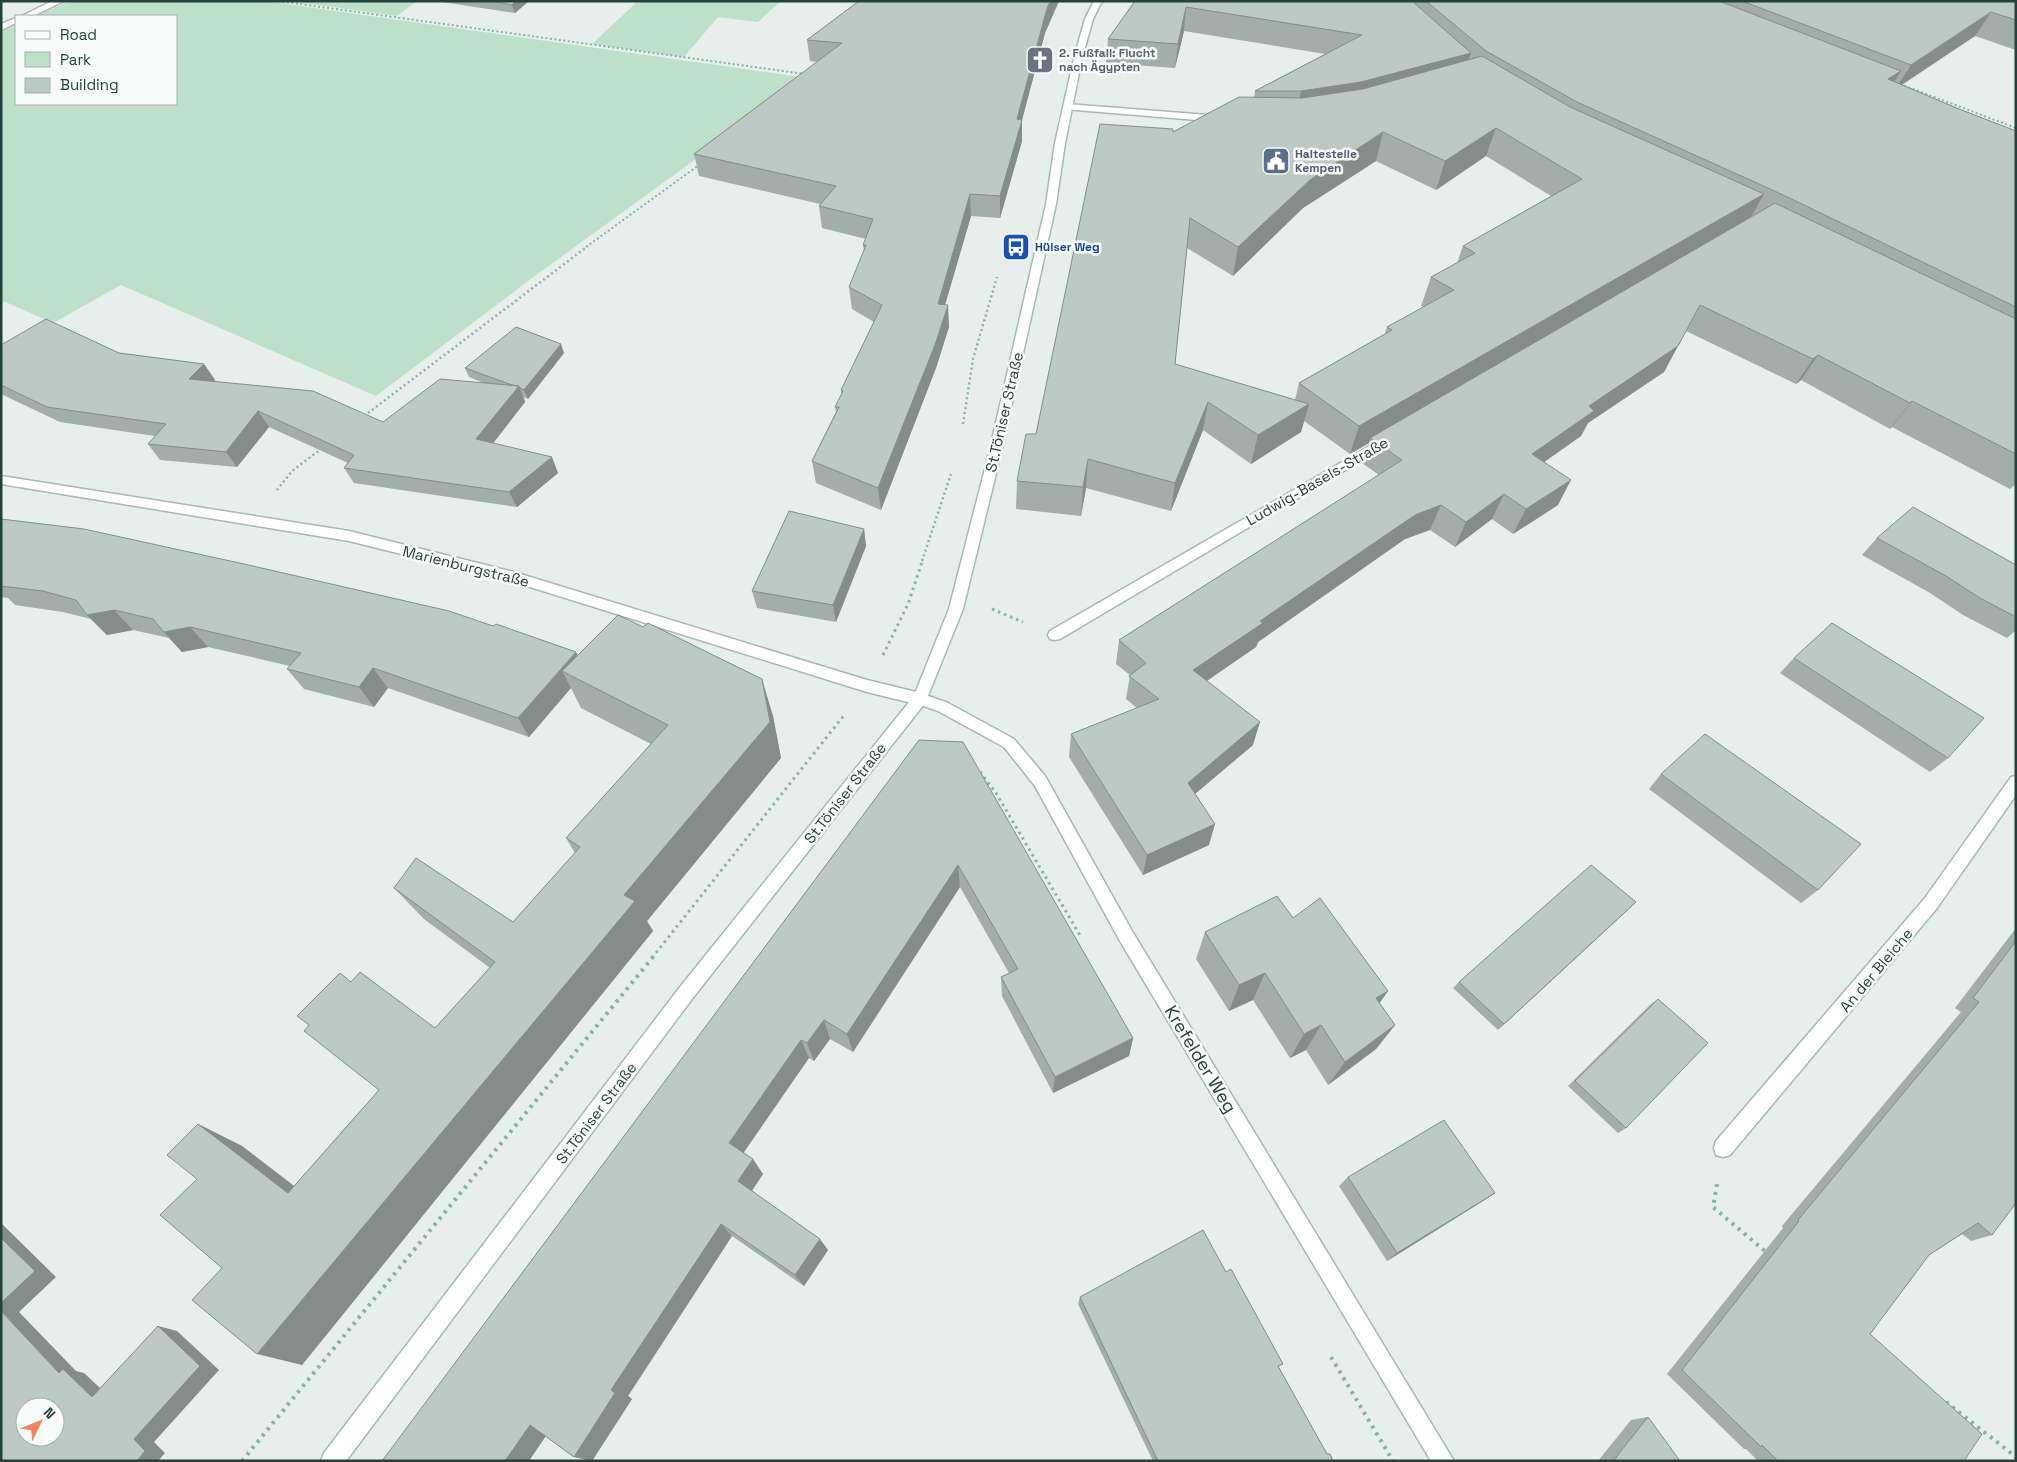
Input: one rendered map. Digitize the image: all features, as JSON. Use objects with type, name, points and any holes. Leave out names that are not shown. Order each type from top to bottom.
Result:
[{"type":"street","points":[[28,15],[60,1]]},
{"type":"street","name":"St.Töniser Straße","points":[[332,1461],[686,993],[920,699],[956,610],[995,453],[1040,256],[1067,107],[1085,33],[1098,1]]},
{"type":"street","points":[[1,27],[15,20]]},
{"type":"street","points":[[1067,107],[1231,120]]},
{"type":"street","name":"Ludwig-Basels-Straße","points":[[1055,635],[1390,438]]},
{"type":"street","name":"Marienburgstraße","points":[[1,480],[349,536],[514,577],[867,686],[920,699]]},
{"type":"street","name":"Krefelder Weg","points":[[920,699],[942,707],[1009,743],[1040,781],[1126,936],[1443,1461]]},
{"type":"street","name":"An der Bleiche","points":[[1723,1148],[1931,903],[2016,782]]},
{"type":"path","points":[[278,1],[811,74]]},
{"type":"path","points":[[1895,82],[2016,128]]},
{"type":"path","points":[[364,416],[546,277],[700,164]]},
{"type":"path","points":[[963,427],[973,359],[999,270]]},
{"type":"path","points":[[253,521],[292,471],[324,447]]},
{"type":"path","points":[[242,1461],[637,976],[867,686],[908,604],[954,465]]},
{"type":"path","points":[[956,610],[993,609],[1055,635]]},
{"type":"path","points":[[974,764],[996,793],[1082,939]]},
{"type":"path","points":[[1723,1148],[1713,1207],[1773,1259]]},
{"type":"path","points":[[1327,1350],[1393,1461]]},
{"type":"path","points":[[1940,1398],[2016,1457]]},
{"type":"green space","points":[[70,1],[266,1],[808,78],[536,275],[376,396],[121,285],[53,323],[1,300],[1,31],[15,25],[15,105],[178,105],[178,15],[38,15]]},
{"type":"green space","points":[[290,1],[417,1],[397,16]]},
{"type":"green space","points":[[638,1],[781,1],[758,22],[718,17],[684,57],[592,44]]},
{"type":"building","points":[[490,1],[516,1],[512,5]]},
{"type":"building","points":[[859,1],[1050,1],[1017,119],[1022,120],[1000,196],[970,194],[938,304],[948,305],[935,345],[878,488],[812,461],[839,407],[835,407],[843,391],[841,390],[882,305],[849,287],[866,245],[863,245],[873,219],[819,206],[836,186],[694,154],[842,43],[807,40]]},
{"type":"building","points":[[1135,1],[1412,1],[1471,53],[1361,82],[1301,91],[1255,91],[1362,35],[1186,7],[1178,44],[1108,39]]},
{"type":"building","points":[[1426,1],[1719,1],[1901,71],[1888,79],[2016,131],[2016,307],[1779,193],[1577,102],[1486,51]]},
{"type":"building","points":[[1742,1],[2016,1],[2016,20],[1991,12],[1911,65]]},
{"type":"building","points":[[1482,56],[1570,107],[1764,194],[1359,426],[1299,383],[1392,330],[1387,327],[1454,290],[1431,277],[1475,253],[1463,246],[1582,179],[1496,128],[1445,161],[1383,132],[1310,180],[1238,247],[1190,218],[1175,364],[1309,404],[1258,435],[1208,402],[1175,483],[1088,459],[1083,487],[1017,481],[1026,434],[1036,434],[1100,124],[1173,129],[1173,132],[1239,97],[1302,98],[1363,89]]},
{"type":"building","points":[[1775,203],[2016,319],[2016,454],[1912,401],[1910,403],[1818,355],[1813,359],[1700,305],[1678,346],[1589,406],[1594,411],[1532,454],[1571,480],[1526,509],[1504,494],[1466,522],[1441,505],[1415,515],[1260,621],[1263,623],[1193,670],[1260,722],[1188,783],[1215,824],[1147,855],[1071,734],[1159,699],[1129,676],[1146,663],[1119,640],[1402,460],[1370,438]]},
{"type":"building","points":[[46,319],[119,353],[204,364],[189,379],[313,391],[383,422],[440,379],[519,386],[476,439],[552,457],[509,492],[344,468],[354,455],[258,411],[226,452],[148,444],[166,424],[47,407],[1,385],[1,345]]},
{"type":"building","points":[[516,327],[561,344],[524,390],[519,386],[465,368]]},
{"type":"building","points":[[1913,507],[2016,565],[2016,617],[1877,538]]},
{"type":"building","points":[[789,511],[864,529],[833,605],[752,591]]},
{"type":"building","points":[[1,519],[84,529],[449,611],[493,626],[496,624],[576,652],[518,718],[373,668],[359,687],[287,669],[301,653],[190,627],[164,632],[153,619],[114,610],[87,615],[76,600],[43,591],[1,586]]},
{"type":"building","points":[[618,615],[643,627],[648,623],[762,679],[770,722],[624,895],[635,901],[257,1354],[192,1300],[222,1268],[160,1215],[197,1179],[167,1155],[198,1124],[288,1193],[379,1090],[304,1031],[309,1025],[297,1016],[340,973],[351,982],[360,972],[435,1028],[495,962],[394,888],[416,858],[513,922],[580,847],[566,838],[668,725],[562,671]]},
{"type":"building","points":[[1832,623],[1984,718],[1948,758],[1794,658]]},
{"type":"building","points":[[1705,734],[1861,844],[1818,890],[1661,774]]},
{"type":"building","points":[[919,740],[963,742],[1133,1038],[1055,1077],[1001,977],[1018,969],[958,865],[847,1034],[824,1020],[807,1043],[801,1040],[729,1143],[753,1159],[738,1181],[820,1239],[795,1275],[721,1224],[611,1390],[615,1393],[574,1457],[530,1425],[505,1461],[382,1461]]},
{"type":"building","points":[[1591,865],[1636,902],[1504,1024],[1459,982]]},
{"type":"building","points":[[1277,896],[1293,918],[1320,898],[1388,991],[1376,998],[1395,1025],[1345,1062],[1321,1025],[1304,1034],[1265,973],[1239,985],[1205,932]]},
{"type":"building","points":[[2016,941],[2016,1203],[1992,1235],[1978,1223],[1929,1255],[1870,1334],[1982,1434],[1964,1461],[1778,1461],[1762,1445],[1761,1447],[1682,1370],[1798,1220],[1979,1002],[1973,998]]},
{"type":"building","points":[[1658,999],[1708,1043],[1626,1128],[1575,1081]]},
{"type":"building","points":[[1444,1120],[1495,1193],[1397,1253],[1348,1177]]},
{"type":"building","points":[[1203,1230],[1226,1272],[1231,1269],[1283,1364],[1278,1366],[1327,1454],[1330,1454],[1333,1461],[1158,1461],[1080,1297]]},
{"type":"building","points":[[1,1238],[35,1271],[1,1303]]},
{"type":"building","points":[[1,1311],[59,1373],[63,1369],[92,1397],[158,1326],[200,1366],[134,1439],[145,1451],[137,1461],[1,1461]]},
{"type":"building","points":[[1648,1417],[1680,1461],[1613,1461]]},
{"type":"place","name":"2. Fußfall: Flucht nach Ägypten","points":[[1040,60]]},
{"type":"place","name":"Haltestelle Kempen","points":[[1276,161]]},
{"type":"place","name":"Hülser Weg","points":[[1016,247]]}]
